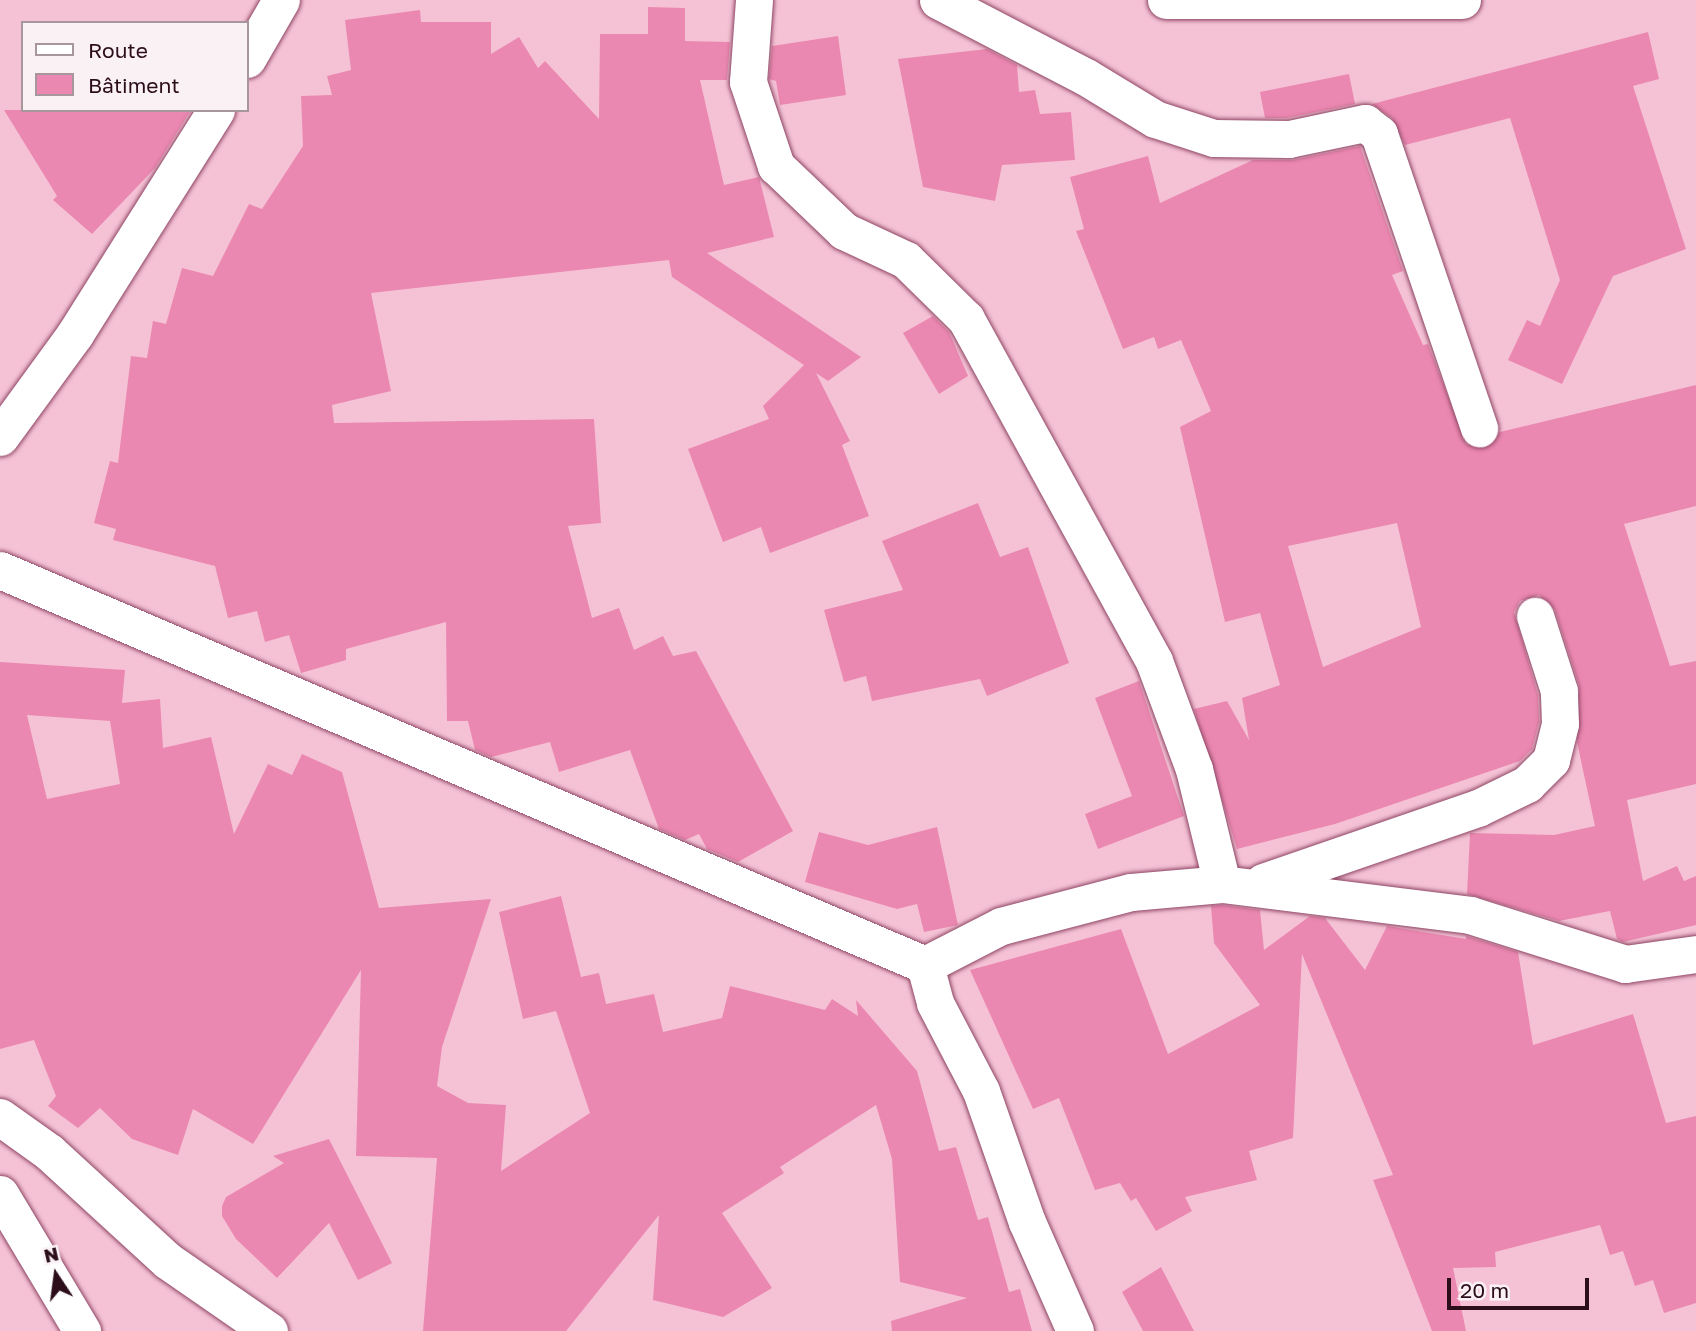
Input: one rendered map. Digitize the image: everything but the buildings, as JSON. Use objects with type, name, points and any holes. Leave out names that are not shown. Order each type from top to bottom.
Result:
[{"type":"street","points":[[248,56],[281,0]]},
{"type":"street","points":[[754,0],[748,82],[776,166],[844,232],[906,260],[966,319],[1154,660],[1239,884]]},
{"type":"street","points":[[939,0],[1086,77],[1154,119],[1214,138],[1289,139],[1365,123],[1379,134],[1479,428]]},
{"type":"street","points":[[1166,0],[1462,0]]},
{"type":"street","points":[[0,437],[75,334],[215,112]]},
{"type":"street","points":[[0,570],[925,965]]},
{"type":"street","points":[[1239,884],[1478,808],[1527,784],[1551,760],[1560,724],[1559,691],[1535,616]]},
{"type":"street","points":[[925,965],[1001,926],[1131,892],[1239,884],[1470,915],[1625,964],[1696,954]]},
{"type":"street","points":[[925,965],[935,1003],[981,1091],[1027,1222],[1075,1331]]},
{"type":"street","points":[[0,1117],[49,1152],[168,1261],[269,1331]]},
{"type":"street","points":[[0,1194],[82,1331]]}]
